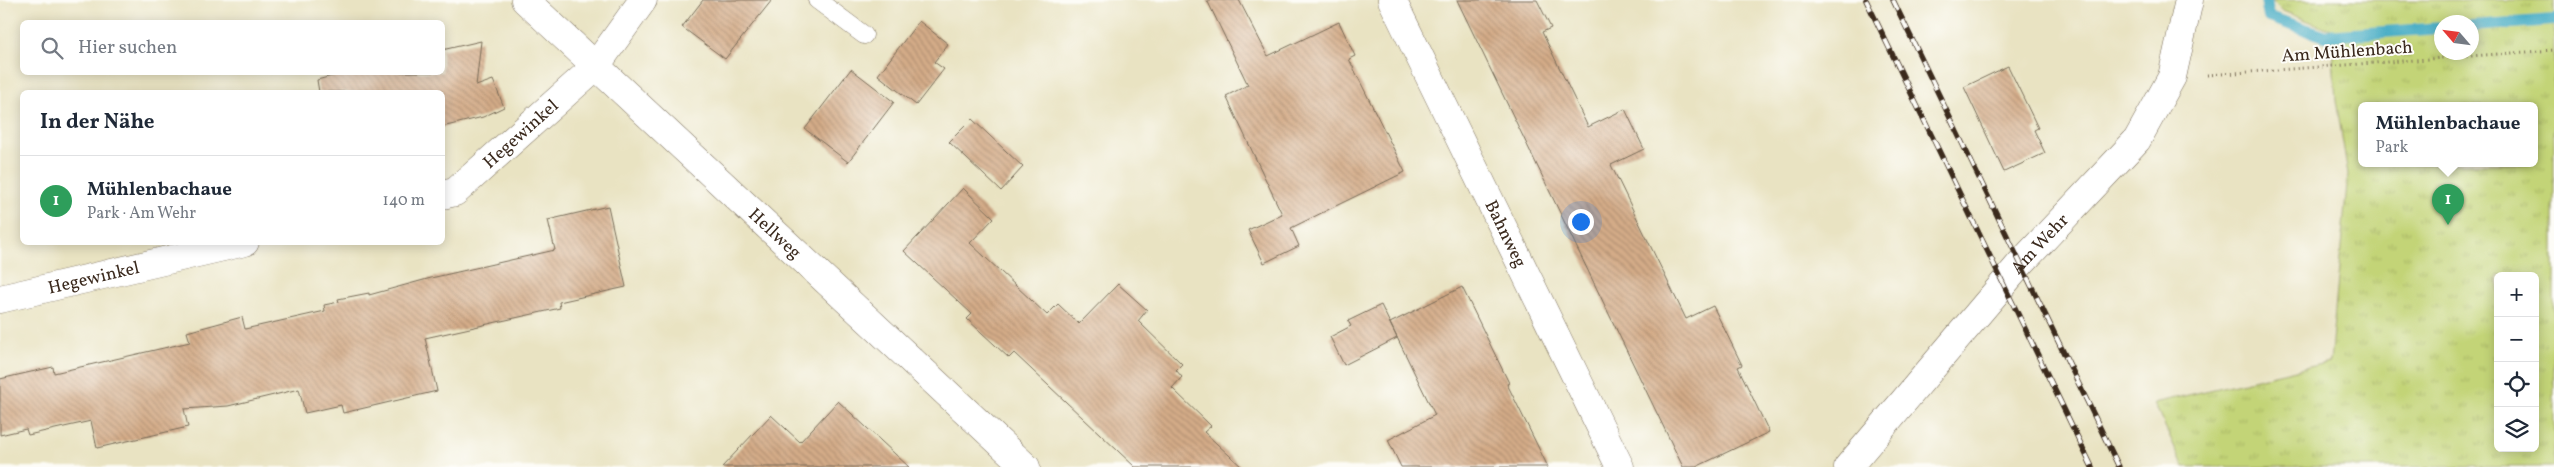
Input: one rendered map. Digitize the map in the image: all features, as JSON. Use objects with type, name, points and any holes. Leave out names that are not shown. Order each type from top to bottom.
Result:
[{"type":"street","name":"Hellweg","points":[[525,0],[1026,467]]},
{"type":"street","name":"Hegewinkel","points":[[445,194],[455,192],[595,66],[643,0]]},
{"type":"street","name":"Bahnweg","points":[[1392,0],[1620,467]]},
{"type":"street","name":"Am Wehr","points":[[1848,467],[2021,263],[2138,140],[2172,77],[2189,0]]},
{"type":"street","name":"Hegewinkel","points":[[0,299],[232,245]]},
{"type":"lane","points":[[817,0],[864,35]]},
{"type":"path","name":"Am Mühlenbach","points":[[2172,77],[2554,50]]},
{"type":"green space","points":[[2272,0],[2554,0],[2554,467],[2184,467],[2154,403],[2330,362],[2348,174],[2336,100],[2331,30],[2283,11]]},
{"type":"building","points":[[703,0],[772,0],[725,59],[682,27]]},
{"type":"building","points":[[1207,0],[1239,0],[1268,56],[1339,22],[1355,56],[1349,59],[1405,172],[1291,228],[1299,246],[1264,263],[1248,230],[1282,214],[1226,96],[1248,85]]},
{"type":"building","points":[[1457,0],[1537,0],[1551,28],[1542,32],[1588,127],[1625,109],[1644,149],[1611,165],[1686,319],[1713,306],[1742,365],[1738,367],[1769,432],[1696,467],[1683,467]]},
{"type":"building","points":[[919,21],[948,44],[934,62],[944,69],[916,105],[878,75]]},
{"type":"building","points":[[481,41],[476,86],[493,80],[504,107],[483,117],[445,126],[445,90],[319,90],[317,80],[336,75],[445,75],[445,49]]},
{"type":"building","points":[[2008,66],[2038,128],[2034,130],[2045,153],[2004,172],[1964,87]]},
{"type":"building","points":[[851,69],[894,102],[848,162],[805,129]]},
{"type":"building","points":[[972,119],[1023,167],[1001,191],[949,142]]},
{"type":"building","points":[[963,188],[994,218],[970,243],[1047,315],[1058,304],[1079,324],[1118,284],[1147,310],[1138,321],[1182,364],[1176,370],[1182,377],[1172,388],[1211,426],[1204,432],[1242,467],[1135,467],[1014,353],[1009,358],[967,319],[972,314],[904,251]]},
{"type":"building","points":[[608,206],[626,287],[559,302],[560,308],[425,338],[437,391],[343,413],[341,405],[305,413],[299,389],[228,406],[184,409],[188,427],[97,448],[91,421],[28,435],[26,429],[0,435],[0,379],[53,367],[54,373],[190,342],[187,332],[242,317],[245,329],[325,311],[324,305],[339,302],[338,299],[369,293],[369,295],[431,278],[555,250],[548,220]]},
{"type":"building","points":[[1462,287],[1548,467],[1401,467],[1388,440],[1435,415],[1390,323]]},
{"type":"building","points":[[1381,305],[1397,338],[1344,365],[1330,337],[1351,326],[1348,321]]},
{"type":"building","points":[[838,401],[909,467],[722,467],[771,415],[800,442]]},
{"type":"waterway","points":[[2266,0],[2269,17],[2325,36],[2434,29]]},
{"type":"waterway","points":[[2479,25],[2554,20]]},
{"type":"railway","points":[[1866,0],[2092,467]]},
{"type":"railway","points":[[1893,0],[2119,467]]},
{"type":"place","name":"Mühlenbachaue","points":[[2448,225]]}]
